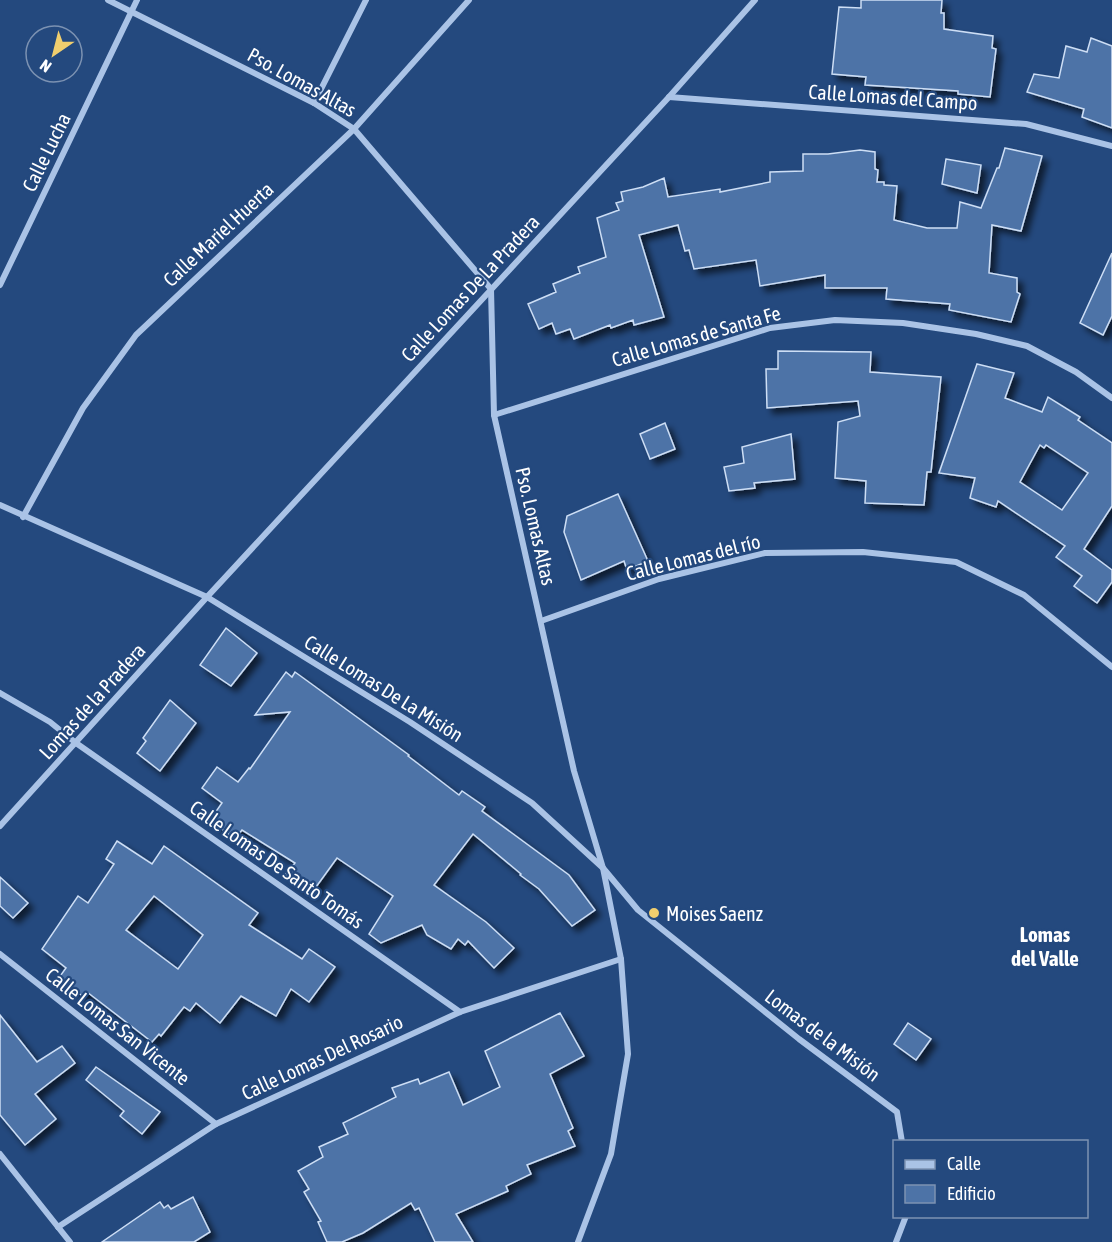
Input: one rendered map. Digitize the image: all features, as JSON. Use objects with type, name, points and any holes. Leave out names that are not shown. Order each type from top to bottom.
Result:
[{"type":"street","name":"Pso. Lomas Altas","points":[[108,0],[314,103],[354,129],[491,289],[494,414],[574,771],[603,868],[621,959],[628,1054],[611,1154],[578,1242]]},
{"type":"street","name":"Calle Lucha","points":[[0,285],[137,0]]},
{"type":"street","points":[[314,103],[366,0]]},
{"type":"street","name":"Calle Mariel Huerta","points":[[23,517],[82,408],[136,335],[354,129],[469,0]]},
{"type":"street","name":"Calle Lomas De La Pradera","points":[[207,597],[669,97],[755,0]]},
{"type":"street","name":"Calle Lomas del Campo","points":[[669,97],[1026,124],[1112,146]]},
{"type":"street","name":"Calle Lomas de Santa Fe","points":[[494,414],[770,328],[835,320],[903,324],[955,331],[1027,346],[1076,372],[1112,398]]},
{"type":"street","name":"Calle Lomas De La Misión","points":[[0,506],[207,597],[410,722],[532,803],[603,868],[638,910],[706,964]]},
{"type":"street","name":"Calle Lomas del río","points":[[542,621],[659,579],[765,553],[863,552],[956,562],[1024,595],[1112,667]]},
{"type":"street","name":"Lomas de la Pradera","points":[[0,826],[207,597]]},
{"type":"street","name":"Calle Lomas De Santo Tomás","points":[[0,693],[50,722],[76,743],[460,1012]]},
{"type":"street","name":"Calle Lomas San Vicente","points":[[0,954],[216,1124]]},
{"type":"street","name":"Calle Lomas Del Rosario","points":[[58,1227],[216,1124],[460,1012],[621,959]]},
{"type":"street","name":"Lomas de la Misión","points":[[706,964],[799,1039],[897,1112],[902,1140]]},
{"type":"street","points":[[0,1154],[70,1242]]},
{"type":"street","points":[[896,1242],[905,1218]]},
{"type":"building","points":[[861,0],[942,0],[941,13],[944,13],[944,29],[993,36],[992,48],[996,49],[990,97],[958,94],[958,91],[865,85],[866,77],[832,74],[839,7],[861,8]]},
{"type":"building","points":[[1091,38],[1112,46],[1112,128],[1082,117],[1084,109],[1027,92],[1034,74],[1059,78],[1066,46],[1087,52]]},
{"type":"building","points":[[1005,148],[1042,156],[1021,231],[992,225],[989,273],[1017,278],[1017,292],[1020,294],[1011,322],[949,310],[950,304],[886,299],[887,288],[825,288],[825,275],[760,286],[756,260],[694,269],[689,250],[685,251],[678,225],[639,235],[664,317],[634,325],[633,320],[611,328],[610,325],[574,339],[570,329],[556,334],[552,323],[539,329],[528,304],[556,292],[553,284],[580,273],[578,267],[606,257],[597,218],[619,210],[616,203],[623,201],[621,192],[643,187],[664,178],[668,197],[720,189],[720,192],[770,182],[770,172],[803,171],[803,154],[860,150],[875,152],[877,182],[897,186],[894,220],[927,228],[957,228],[960,202],[981,208],[997,168],[999,168]]},
{"type":"building","points":[[946,159],[981,165],[977,193],[942,184]]},
{"type":"building","points":[[1112,253],[1112,316],[1103,335],[1080,323]]},
{"type":"building","points":[[778,351],[871,352],[870,372],[941,377],[931,472],[927,472],[924,505],[865,503],[866,481],[835,478],[838,422],[860,416],[858,401],[767,408],[766,369],[778,369]]},
{"type":"building","points":[[977,364],[1014,373],[1005,398],[1042,412],[1048,397],[1080,417],[1078,420],[1112,443],[1112,506],[1084,549],[1112,570],[1112,582],[1097,603],[1074,586],[1082,576],[1056,557],[1065,546],[998,501],[996,507],[970,498],[975,478],[939,473]],"holes":[[[1040,445],[1044,448],[1046,445],[1088,473],[1062,510],[1020,482]]]},
{"type":"building","points":[[665,423],[675,449],[650,459],[640,434]]},
{"type":"building","points":[[791,434],[795,479],[754,483],[755,488],[729,491],[724,467],[744,463],[742,447]]},
{"type":"building","points":[[618,494],[648,561],[627,570],[624,561],[581,580],[564,532],[567,516]]},
{"type":"building","points":[[226,628],[257,653],[231,686],[200,665]]},
{"type":"building","points":[[286,672],[292,677],[295,672],[409,755],[459,795],[462,791],[485,807],[482,811],[569,875],[595,910],[572,926],[539,889],[473,834],[434,885],[486,922],[514,948],[494,968],[468,941],[465,945],[458,939],[451,949],[427,935],[422,925],[381,943],[369,934],[393,896],[337,858],[311,894],[285,875],[295,863],[242,830],[235,839],[210,820],[222,803],[202,788],[217,767],[238,782],[250,769],[290,712],[255,715]]},
{"type":"building","points":[[170,700],[196,723],[160,771],[137,753],[146,741],[143,738]]},
{"type":"building","points":[[117,841],[152,864],[164,846],[258,913],[249,925],[302,959],[309,949],[335,967],[309,1002],[291,989],[276,1016],[241,996],[220,1023],[196,1003],[190,1011],[184,1007],[161,1036],[159,1034],[152,1042],[87,992],[84,997],[58,979],[66,968],[42,949],[78,896],[88,903],[114,864],[106,859]],"holes":[[[154,896],[203,935],[178,969],[126,930]]]},
{"type":"building","points":[[0,877],[28,903],[13,918],[0,906]]},
{"type":"building","points":[[560,1013],[584,1056],[550,1074],[573,1128],[568,1131],[575,1146],[527,1165],[531,1174],[506,1186],[508,1191],[456,1214],[473,1242],[435,1242],[419,1208],[415,1210],[411,1203],[363,1233],[342,1242],[327,1242],[318,1222],[321,1221],[304,1192],[309,1189],[298,1171],[323,1157],[319,1147],[348,1134],[343,1123],[396,1097],[392,1088],[418,1079],[420,1084],[449,1072],[463,1105],[500,1087],[485,1051]]},
{"type":"building","points":[[0,1015],[37,1062],[62,1046],[75,1063],[35,1094],[56,1119],[25,1145],[0,1115]]},
{"type":"building","points":[[908,1023],[931,1039],[916,1060],[894,1044]]},
{"type":"building","points":[[96,1067],[160,1112],[142,1134],[120,1116],[124,1111],[86,1080]]},
{"type":"building","points":[[193,1197],[210,1232],[194,1242],[102,1242],[160,1202],[164,1208],[168,1205],[171,1209]]},
{"type":"place","name":"Moises Saenz","points":[[654,913]]},
{"type":"district","name":"Lomas del Valle","points":[[1045,946]]}]
